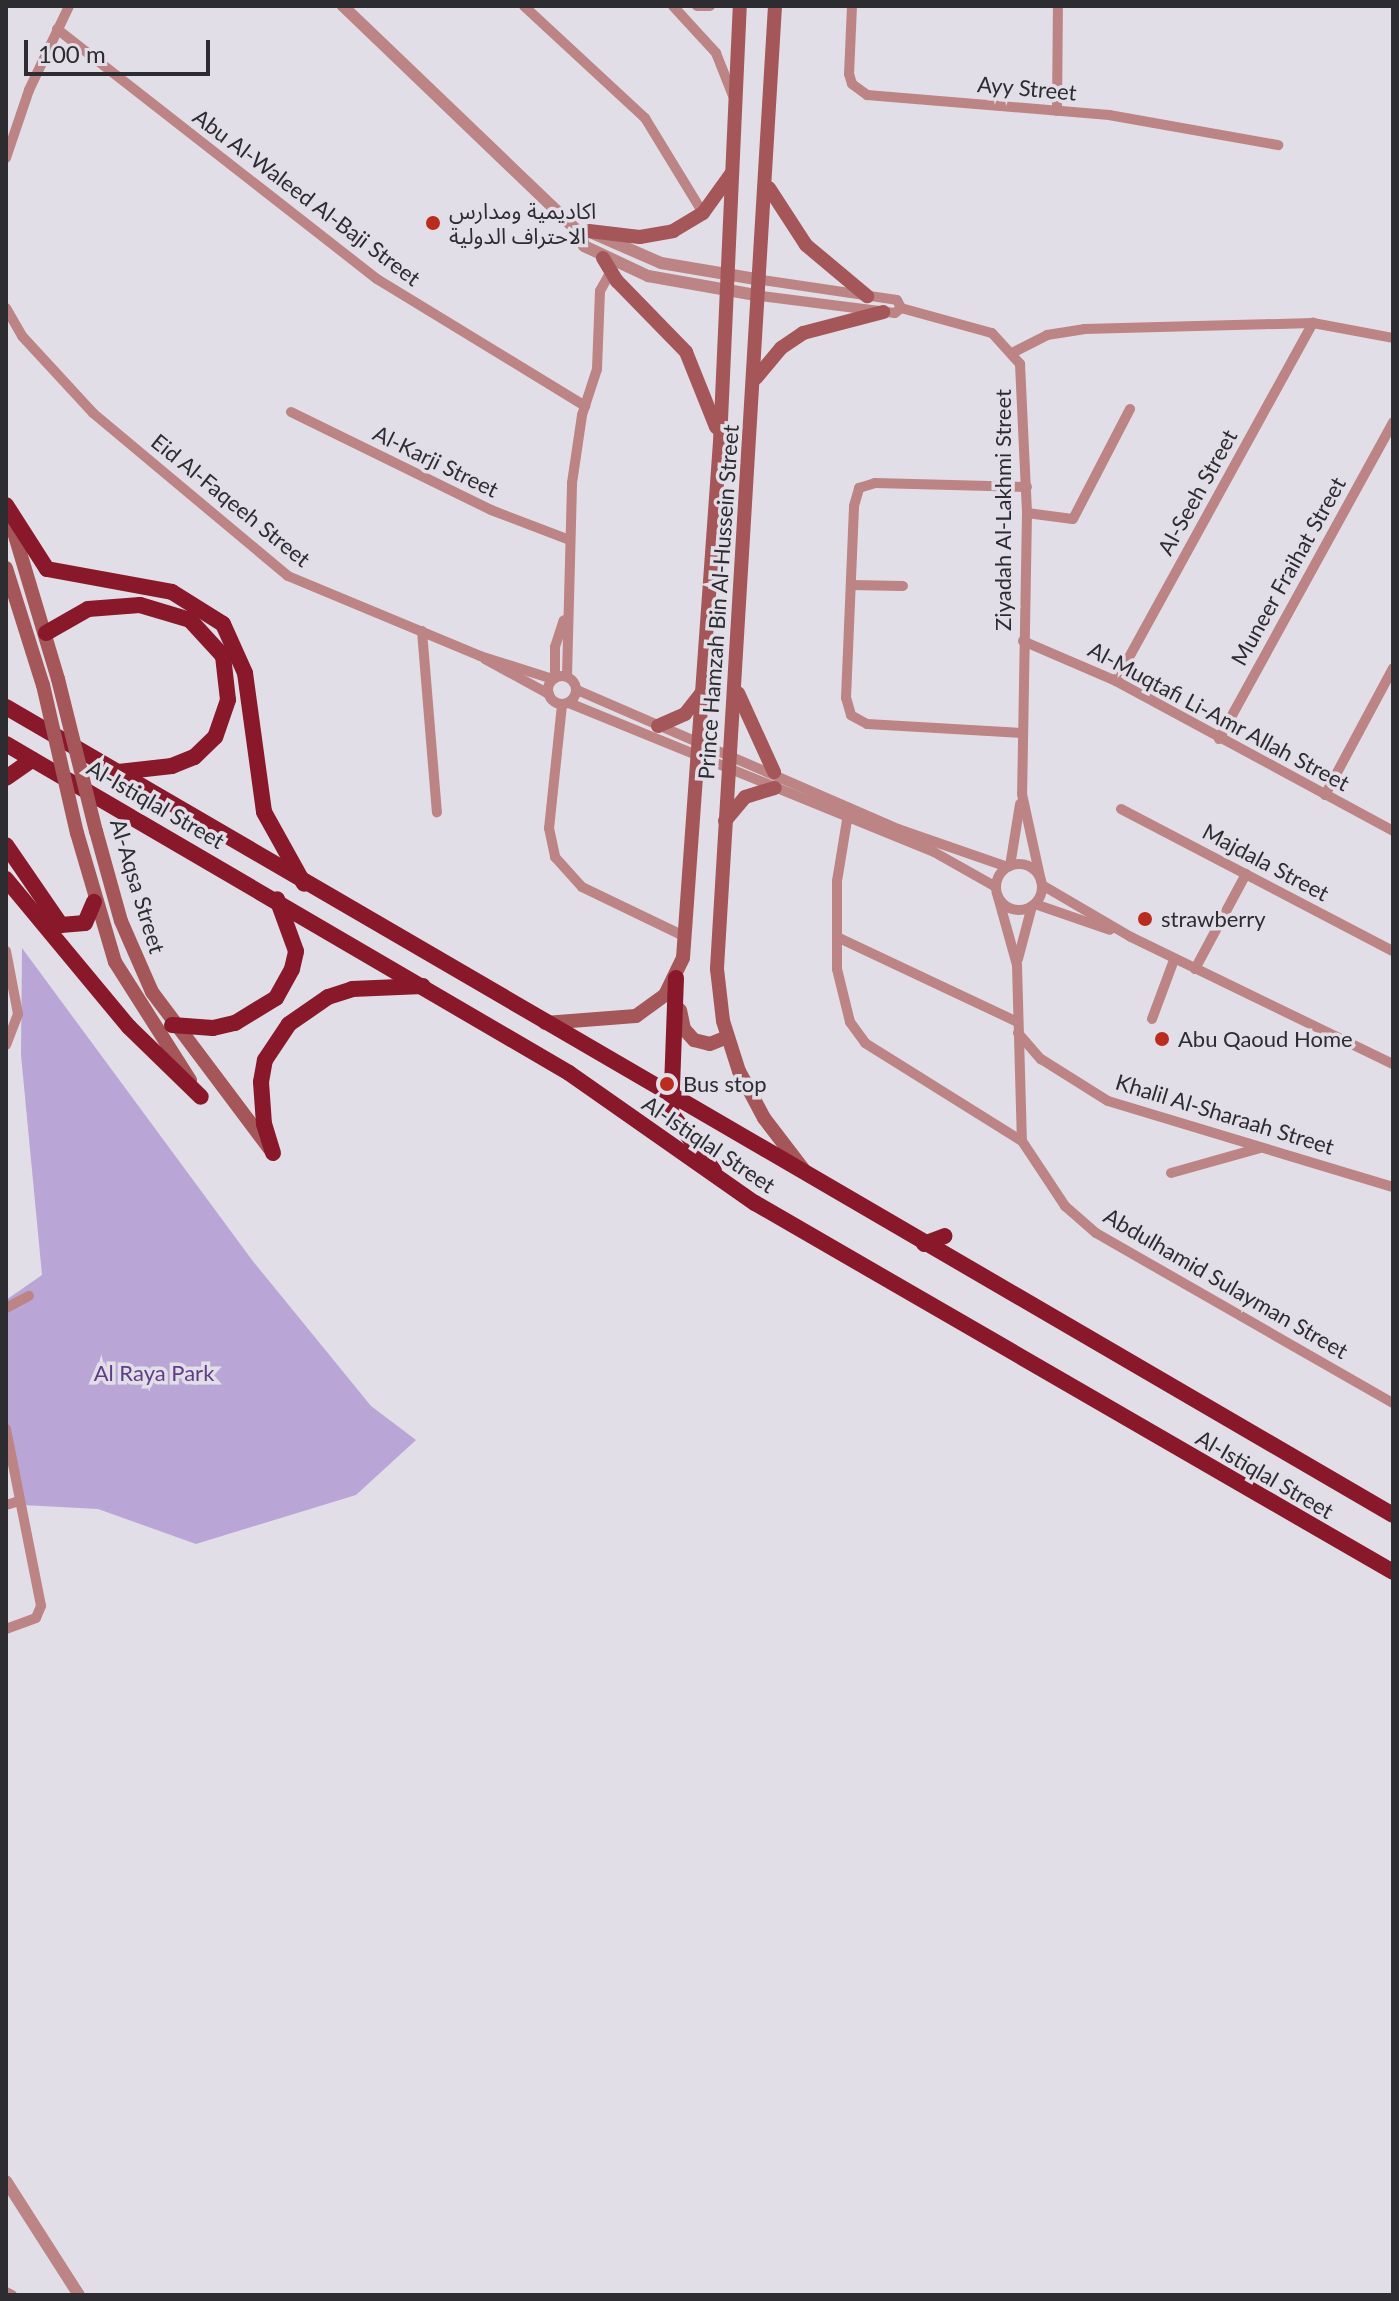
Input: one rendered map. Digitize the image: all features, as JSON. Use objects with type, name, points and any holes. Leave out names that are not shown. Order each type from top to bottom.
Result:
[{"type":"highway","points":[[6,505],[47,569],[172,592],[223,624],[245,673],[264,812],[305,886]]},
{"type":"highway","points":[[46,633],[88,609],[140,605],[190,620],[223,656],[228,700],[215,737],[194,757],[172,766],[115,772]]},
{"type":"highway","name":"Al-Istiqlal Street","points":[[6,707],[305,886],[1393,1515]]},
{"type":"highway","name":"Al-Istiqlal Street","points":[[6,744],[277,899],[569,1073],[715,1177],[970,1330],[1393,1572]]},
{"type":"highway","points":[[6,778],[32,760]]},
{"type":"highway","points":[[6,845],[61,925],[85,923],[94,902]]},
{"type":"highway","points":[[6,879],[129,1027],[201,1097]]},
{"type":"highway","points":[[172,1025],[224,1026],[256,1014],[276,998],[292,969],[296,951],[277,899]]},
{"type":"highway","points":[[676,978],[669,1095],[677,1128],[708,1160],[715,1177]]},
{"type":"highway","points":[[273,1153],[261,1082],[265,1060],[289,1024],[328,997],[352,989],[423,986]]},
{"type":"highway","points":[[924,1244],[945,1236]]},
{"type":"main road","name":"Prince Hamzah Bin Al-Hussein Street","points":[[542,1023],[636,1016],[657,1003],[676,978],[686,937],[720,442],[740,6]]},
{"type":"main road","name":"Prince Hamzah Bin Al-Hussein Street","points":[[775,6],[768,185],[717,969],[727,1037],[755,1103],[809,1177]]},
{"type":"main road","points":[[585,233],[652,237],[703,213],[735,166]]},
{"type":"main road","points":[[768,185],[806,245],[867,296]]},
{"type":"main road","points":[[603,258],[610,273],[686,352],[704,385],[720,442]]},
{"type":"main road","points":[[755,379],[781,348],[803,333],[883,312]]},
{"type":"main road","name":"Al-Aqsa Street","points":[[6,505],[46,633],[96,831],[136,959],[172,1025],[273,1153]]},
{"type":"main road","name":"Al-Aqsa Street","points":[[6,568],[43,685],[94,902],[132,992],[201,1097]]},
{"type":"main road","points":[[725,822],[745,797],[775,780],[736,686]]},
{"type":"main road","points":[[658,726],[685,714],[704,689]]},
{"type":"main road","points":[[676,978],[688,1034],[704,1043],[727,1037]]},
{"type":"street","points":[[343,6],[585,233],[661,263],[761,296],[883,312],[901,308],[992,333],[1014,352],[1072,330],[1313,323],[1393,338]]},
{"type":"street","points":[[524,6],[645,118],[703,213]]},
{"type":"street","points":[[673,6],[716,53],[734,101]]},
{"type":"street","points":[[697,6],[710,6]]},
{"type":"street","name":"Ayy Street","points":[[852,6],[849,74],[858,91],[1167,123],[1278,145]]},
{"type":"street","points":[[1057,111],[1058,6]]},
{"type":"street","points":[[6,158],[66,7]]},
{"type":"street","name":"Abu Al-Waleed Al-Baji Street","points":[[57,29],[377,279],[585,406]]},
{"type":"street","points":[[585,233],[581,243],[603,258],[648,276],[727,283],[762,280],[897,300],[901,308]]},
{"type":"street","points":[[610,273],[599,298],[597,369],[585,406],[567,539],[567,676],[577,690],[635,723],[658,726],[699,749]]},
{"type":"street","name":"Eid Al-Faqeeh Street","points":[[6,308],[22,336],[93,413],[266,560],[305,585],[480,656],[566,704]]},
{"type":"street","name":"Al-Seeh Street","points":[[1116,681],[1313,323]]},
{"type":"street","name":"Ziyadah Al-Lakhmi Street","points":[[1009,866],[1022,794],[1027,513],[1023,378],[1014,352]]},
{"type":"street","points":[[1027,513],[1073,519],[1130,409]]},
{"type":"street","name":"Al-Karji Street","points":[[291,412],[491,510],[567,539]]},
{"type":"street","name":"Muneer Fraihat Street","points":[[1219,739],[1393,422]]},
{"type":"street","points":[[1022,733],[867,724],[851,715],[846,698],[855,495],[866,484],[1027,487]]},
{"type":"street","points":[[851,585],[903,586]]},
{"type":"street","points":[[549,694],[554,678],[555,647],[565,618]]},
{"type":"street","points":[[422,631],[437,812]]},
{"type":"street","name":"Al-Muqtafi Li-Amr Allah Street","points":[[1023,641],[1116,681],[1393,831]]},
{"type":"street","name":"Eid Al-Faqeeh Street","points":[[480,656],[554,678]]},
{"type":"street","points":[[1325,795],[1393,668]]},
{"type":"street","points":[[554,678],[567,676]]},
{"type":"street","points":[[577,690],[566,704],[549,828],[560,866],[582,887],[686,937]]},
{"type":"street","points":[[566,704],[635,723],[848,812],[955,862],[997,892],[1010,908],[1034,905],[1131,937]]},
{"type":"street","name":"Ziyadah Al-Lakhmi Street","points":[[1022,794],[1042,883]]},
{"type":"street","name":"Majdala Street","points":[[1121,809],[1393,951]]},
{"type":"street","points":[[848,812],[941,846],[1009,866],[1029,866],[1042,883],[1131,937],[1393,1064]]},
{"type":"street","name":"Abdulhamid Sulayman Street","points":[[848,812],[837,937],[843,1003],[865,1043],[1022,1141],[1065,1206],[1096,1233],[1393,1403]]},
{"type":"street","points":[[1009,866],[997,892],[1017,965],[1022,1141]]},
{"type":"street","points":[[1195,969],[1246,874]]},
{"type":"street","points":[[1017,965],[1042,883]]},
{"type":"street","points":[[837,937],[1018,1028]]},
{"type":"street","points":[[6,951],[18,1014],[8,1038]]},
{"type":"street","points":[[1152,1019],[1174,960]]},
{"type":"street","name":"Khalil Al-Sharaah Street","points":[[1018,1028],[1050,1066],[1108,1101],[1393,1187]]},
{"type":"street","points":[[1171,1173],[1262,1148]]},
{"type":"street","points":[[6,1308],[29,1296]]},
{"type":"street","points":[[6,1429],[41,1606],[36,1618],[6,1629]]},
{"type":"street","points":[[6,1505],[19,1501]]},
{"type":"street","points":[[6,2181],[79,2295]]},
{"type":"street","points":[[6,2292],[12,2295]]},
{"type":"green space","name":"Al Raya Park","points":[[22,948],[252,1260],[371,1406],[416,1440],[356,1495],[196,1544],[98,1509],[22,1505],[6,1424],[6,1300],[42,1275],[21,1055]]},
{"type":"place","name":"اكاديمية ومدارس الاحتراف الدولية","points":[[433,223]]},
{"type":"place","name":"strawberry","points":[[1145,919]]},
{"type":"place","name":"Abu Qaoud Home","points":[[1162,1039]]},
{"type":"place","name":"Bus stop","points":[[667,1084]]}]
